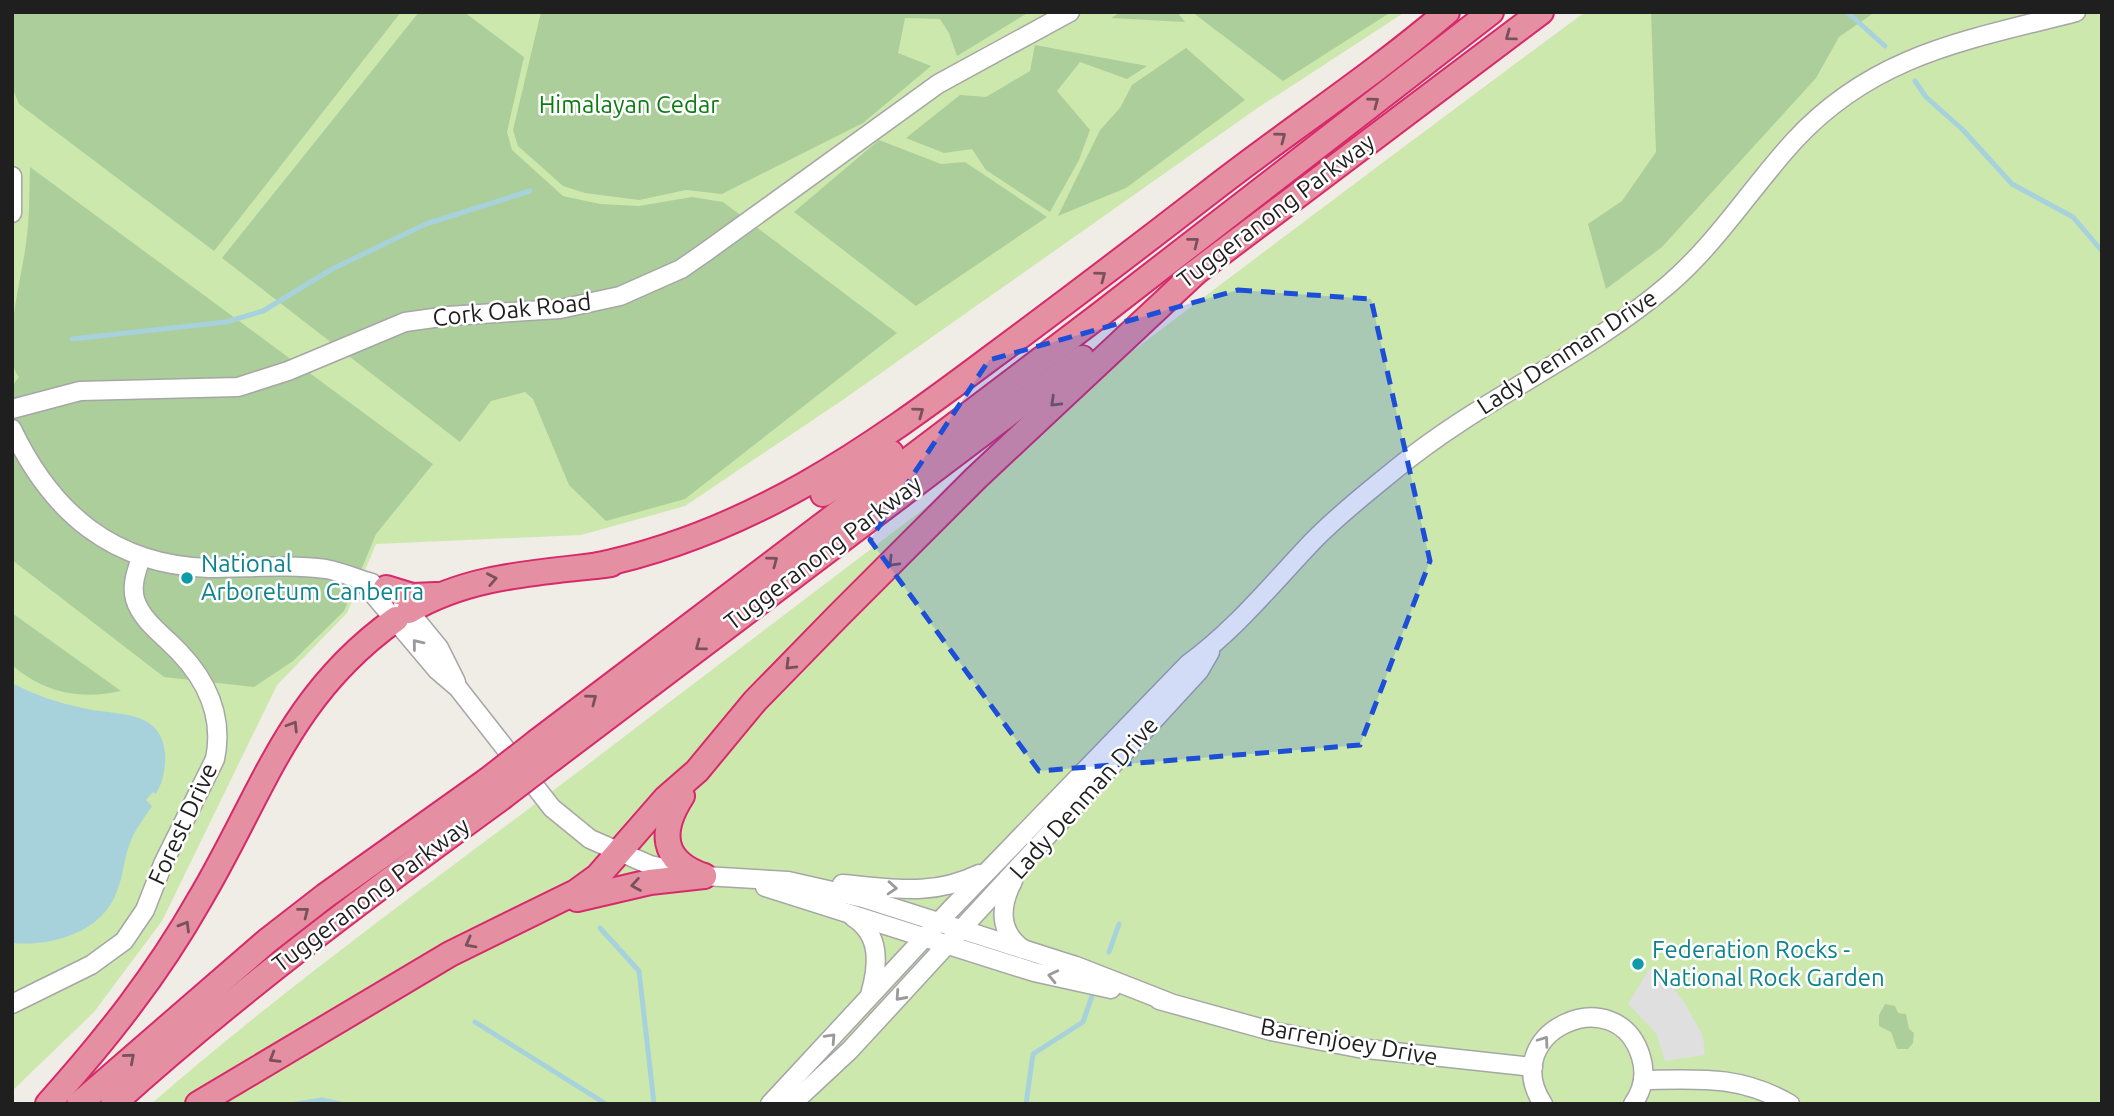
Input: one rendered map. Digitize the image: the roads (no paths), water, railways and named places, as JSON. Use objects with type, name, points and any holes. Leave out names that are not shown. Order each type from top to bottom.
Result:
[{"type":"highway","points":[[594,566],[650,553],[713,530],[806,485],[870,447],[1112,268],[1292,129],[1414,41],[1447,12]]},
{"type":"highway","name":"Tuggeranong Parkway","points":[[113,1104],[303,943],[494,789],[1491,12]]},
{"type":"highway","name":"Tuggeranong Parkway","points":[[545,750],[1195,272],[1541,12]]},
{"type":"highway","points":[[198,1104],[450,954],[590,883],[620,854],[666,799],[697,771],[755,701],[956,498],[1195,272]]},
{"type":"highway","points":[[386,588],[412,596],[440,594],[505,576],[594,566],[690,550],[754,529],[860,473],[1101,314]]},
{"type":"highway","points":[[48,1104],[121,1020],[161,964],[202,897],[281,746],[311,699],[343,662],[403,615],[440,594]]},
{"type":"highway","points":[[697,771],[670,816],[667,835],[678,863],[704,876]]},
{"type":"highway","name":"Tuggeranong Parkway","points":[[79,1104],[277,934],[494,789]]},
{"type":"highway","points":[[531,914],[597,892],[704,876]]},
{"type":"street","name":"Cork Oak Road","points":[[12,409],[80,391],[239,387],[288,371],[405,322],[448,316],[580,307],[636,290],[681,269],[939,84],[1070,12]]},
{"type":"street","name":"Lady Denman Drive","points":[[770,1104],[991,868],[1188,664],[1214,645],[1315,538],[1398,467],[1484,406],[1620,323],[1671,283],[1716,237],[1795,141],[1841,99],[1883,72],[1934,48],[2076,12]]},
{"type":"street","points":[[12,176],[12,214]]},
{"type":"street","points":[[12,429],[38,478],[73,517],[116,547],[141,557],[188,566],[329,570],[386,588],[438,670],[458,688],[552,808],[580,832],[620,854],[650,865],[704,876],[924,890],[955,884],[991,868]]},
{"type":"street","name":"Forest Drive","points":[[12,1004],[91,965],[124,941],[145,910],[163,864],[215,759],[218,744],[216,717],[205,684],[189,661],[151,625],[135,600],[134,585],[141,557]]},
{"type":"street","points":[[362,581],[403,615]]},
{"type":"street","name":"Lady Denman Drive","points":[[792,1104],[850,1050],[945,945],[1020,869],[1199,671],[1214,645]]},
{"type":"street","points":[[1020,869],[1006,897],[1003,913],[1013,941],[1029,951]]},
{"type":"street","points":[[732,879],[945,945]]},
{"type":"street","points":[[775,879],[863,898],[939,923]]},
{"type":"street","points":[[850,915],[866,927],[877,957],[869,999]]},
{"type":"street","name":"Barrenjoey Drive","points":[[939,923],[1029,951],[1168,1002]]},
{"type":"street","name":"Barrenjoey Drive","points":[[945,945],[1034,972],[1168,1002],[1271,1031],[1345,1046],[1436,1059],[1533,1067]]},
{"type":"street","points":[[1543,1104],[1535,1088],[1533,1067],[1541,1043],[1554,1029],[1580,1018],[1598,1018],[1616,1024],[1630,1036],[1643,1061],[1643,1080],[1633,1104]]},
{"type":"street","points":[[1643,1080],[1738,1081],[1766,1090],[1790,1104]]},
{"type":"water","points":[[12,683],[65,704],[146,721],[162,738],[165,753],[160,784],[156,794],[153,792],[146,800],[152,806],[132,838],[119,885],[110,905],[88,927],[74,934],[27,944],[12,943]]},
{"type":"waterway","points":[[1847,12],[1885,46]]},
{"type":"waterway","points":[[1915,81],[1926,97],[1963,130],[2012,184],[2073,217],[2102,251]]},
{"type":"waterway","points":[[72,339],[226,322],[263,311],[332,269],[426,224],[530,191]]},
{"type":"waterway","points":[[1109,952],[1119,924]]},
{"type":"waterway","points":[[600,928],[639,971],[654,1104]]},
{"type":"waterway","points":[[1026,1104],[1033,1054],[1083,1022],[1092,996]]},
{"type":"waterway","points":[[475,1022],[606,1104]]},
{"type":"waterway","points":[[296,1104],[322,1100],[340,1104]]},
{"type":"place","name":"National Arboretum Canberra","points":[[187,578]]},
{"type":"place","name":"Federation Rocks - National Rock Garden","points":[[1638,964]]},
{"type":"park label","name":"Himalayan Cedar","points":[[629,105]]}]
